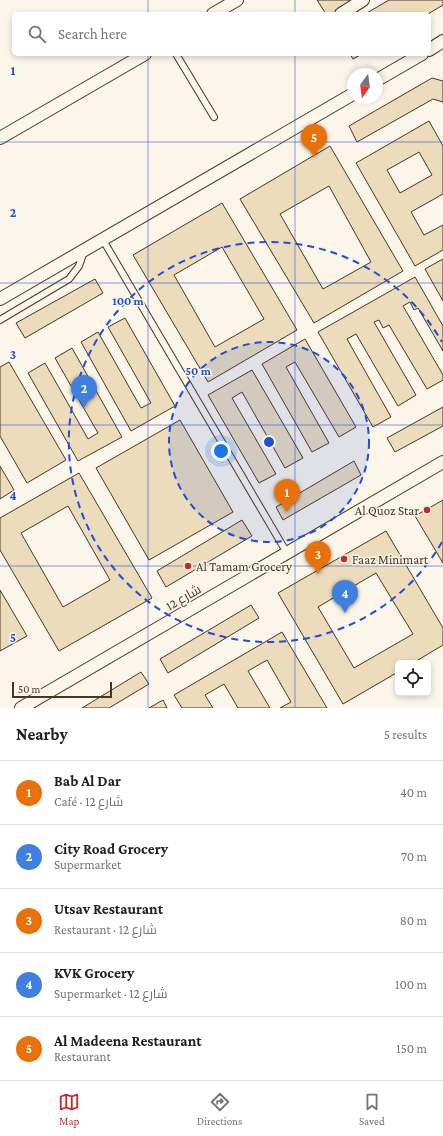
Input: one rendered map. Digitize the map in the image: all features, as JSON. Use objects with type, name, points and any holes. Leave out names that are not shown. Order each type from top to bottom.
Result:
[{"type":"street","points":[[216,12],[237,0]]},
{"type":"street","points":[[344,12],[363,0]]},
{"type":"street","points":[[431,49],[443,42]]},
{"type":"street","points":[[0,138],[142,56]]},
{"type":"street","points":[[383,77],[419,56]]},
{"type":"street","points":[[0,299],[347,98]]},
{"type":"street","name":"شارع 12","points":[[21,708],[443,462]]},
{"type":"lane","points":[[177,56],[214,118]]},
{"type":"lane","points":[[103,240],[287,553]]},
{"type":"lane","points":[[0,320],[69,279],[80,266],[85,250]]},
{"type":"building","points":[[317,0],[358,0],[337,12],[325,12]]},
{"type":"building","points":[[389,0],[443,0],[443,5],[431,12],[368,12]]},
{"type":"building","points":[[351,56],[358,56],[353,59]]},
{"type":"building","points":[[432,78],[443,81],[443,102],[433,99],[357,142],[349,126]]},
{"type":"building","points":[[429,121],[443,146],[443,194],[411,212],[424,235],[443,225],[443,250],[415,266],[356,163]],"holes":[[[419,152],[432,175],[400,193],[387,170]]]},
{"type":"building","points":[[330,146],[403,271],[314,323],[240,199]],"holes":[[[329,186],[371,262],[323,289],[280,214]]]},
{"type":"building","points":[[222,203],[297,330],[208,382],[133,255]],"holes":[[[222,247],[264,319],[215,347],[174,275]]]},
{"type":"building","points":[[443,259],[443,301],[425,269]]},
{"type":"building","points":[[415,277],[443,326],[443,351],[418,308],[414,310],[410,302],[403,306],[443,375],[443,380],[427,389],[389,325],[383,328],[379,320],[374,322],[416,395],[398,406],[356,334],[347,339],[391,417],[373,427],[318,332]]},
{"type":"building","points":[[95,279],[103,293],[25,338],[16,323]]},
{"type":"building","points":[[125,318],[175,406],[131,431],[81,342],[98,332],[141,408],[151,403],[108,327]]},
{"type":"building","points":[[305,339],[356,427],[339,437],[295,362],[286,367],[329,443],[312,452],[262,364]]},
{"type":"building","points":[[72,348],[122,437],[78,461],[28,373],[45,363],[88,439],[98,433],[55,358]]},
{"type":"building","points":[[9,362],[66,460],[27,483],[0,436],[0,367]]},
{"type":"building","points":[[252,370],[303,458],[285,468],[242,392],[232,398],[276,474],[259,483],[208,395]]},
{"type":"building","points":[[443,407],[443,426],[395,452],[387,438]]},
{"type":"building","points":[[180,420],[233,512],[149,560],[96,468]]},
{"type":"building","points":[[354,461],[361,475],[283,520],[276,507]]},
{"type":"building","points":[[0,466],[14,490],[0,499]]},
{"type":"building","points":[[79,473],[152,598],[59,651],[0,550],[0,518]],"holes":[[[68,506],[110,580],[63,607],[21,533]]]},
{"type":"building","points":[[443,500],[443,563],[415,516]]},
{"type":"building","points":[[242,520],[252,536],[166,587],[157,571]]},
{"type":"building","points":[[386,531],[443,628],[443,645],[418,660],[395,660],[395,674],[343,704],[278,593]],"holes":[[[376,573],[413,634],[354,668],[318,607]]]},
{"type":"building","points":[[0,590],[27,636],[0,651]]},
{"type":"building","points":[[251,605],[259,618],[168,673],[160,659]]},
{"type":"building","points":[[282,632],[327,708],[280,708],[291,702],[267,660],[248,671],[270,708],[238,708],[224,684],[205,695],[213,708],[182,708],[174,695]]},
{"type":"building","points":[[141,672],[149,684],[109,708],[82,708]]},
{"type":"building","points":[[163,700],[167,708],[149,708]]},
{"type":"place","name":"Al Madeena Restaurant","points":[[314,157]]},
{"type":"place","name":"City Road Grocery","points":[[84,408]]},
{"type":"place","name":"Al Quoz Star","points":[[427,510]]},
{"type":"place","name":"Bab Al Dar","points":[[287,512]]},
{"type":"place","name":"Faaz Minimart","points":[[344,559]]},
{"type":"place","name":"Al Tamam Grocery","points":[[188,566]]},
{"type":"place","name":"Utsav Restaurant","points":[[318,574]]},
{"type":"place","name":"KVK Grocery","points":[[345,613]]}]
